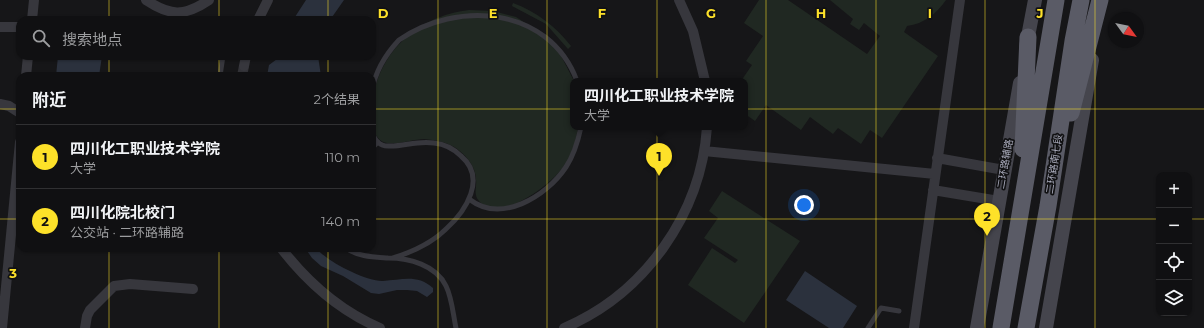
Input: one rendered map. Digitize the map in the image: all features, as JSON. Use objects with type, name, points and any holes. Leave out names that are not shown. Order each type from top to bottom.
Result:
[{"type":"highway","points":[[1001,328],[1020,227],[1056,0]]},
{"type":"highway","name":"二环路南七段","points":[[1026,328],[1048,206],[1073,41],[1081,0]]},
{"type":"highway","points":[[1048,206],[1101,0]]},
{"type":"highway","points":[[1020,227],[1028,38]]},
{"type":"main road","name":"二环路辅路","points":[[977,328],[1035,0]]},
{"type":"main road","points":[[1046,328],[1101,0]]},
{"type":"street","points":[[32,16],[34,0]]},
{"type":"street","points":[[146,0],[163,10],[177,14],[194,8],[209,0]]},
{"type":"street","points":[[679,0],[695,36],[704,78]]},
{"type":"street","points":[[914,328],[960,0]]},
{"type":"street","points":[[259,16],[265,1]]},
{"type":"street","points":[[0,28],[16,27]]},
{"type":"street","points":[[26,72],[28,60]]},
{"type":"street","points":[[0,104],[9,106],[16,110]]},
{"type":"street","points":[[564,328],[588,316],[617,296],[654,260],[682,216],[696,184],[704,152],[707,130]]},
{"type":"street","points":[[704,152],[935,174]]},
{"type":"street","points":[[937,158],[1004,170]]},
{"type":"street","points":[[933,190],[999,201]]},
{"type":"street","points":[[2,328],[16,207]]},
{"type":"street","points":[[284,252],[302,274],[328,297],[357,316],[380,328]]},
{"type":"street","points":[[85,328],[87,314],[114,286],[130,284],[193,289]]},
{"type":"lane","points":[[376,79],[381,64],[391,49],[408,32],[429,18]]},
{"type":"lane","points":[[522,18],[537,26],[554,42],[568,60],[576,78]]},
{"type":"lane","points":[[221,72],[222,60]]},
{"type":"lane","points":[[469,199],[484,208],[497,209],[514,206],[535,197],[553,183],[566,167],[576,149],[580,130]]},
{"type":"lane","points":[[376,138],[378,142],[388,146],[410,143],[434,143],[453,149],[464,158],[473,172],[474,182],[469,199],[459,216],[444,231],[421,247],[410,253],[393,258]]},
{"type":"lane","points":[[356,252],[367,256],[404,259],[427,267],[441,278],[449,293],[456,328]]},
{"type":"lane","points":[[870,327],[881,308],[899,311]]},
{"type":"shaded area","points":[[759,0],[788,0],[867,54],[880,36],[864,23],[859,30],[850,24],[853,19],[830,0],[946,0],[930,17],[919,23],[907,26],[904,32],[938,56],[882,138],[870,130],[861,144],[838,128],[833,134],[810,117],[801,130],[766,105],[755,121],[748,116],[748,78],[743,78],[752,65],[746,61],[763,36],[744,23]]},
{"type":"shaded area","points":[[513,3],[545,20],[559,32],[571,46],[568,49],[546,24],[512,6]]},
{"type":"shaded area","points":[[469,10],[493,11],[516,17],[544,35],[559,52],[572,78],[570,78],[570,130],[577,130],[573,148],[567,162],[548,183],[512,205],[499,208],[488,207],[479,201],[476,196],[476,175],[473,166],[464,155],[449,144],[424,139],[389,143],[380,140],[376,136],[376,86],[381,71],[390,55],[402,41],[416,29],[432,20]]},
{"type":"shaded area","points":[[722,191],[800,241],[744,323],[688,285],[712,248],[735,263],[738,260],[704,238],[718,218],[709,211]]},
{"type":"water","points":[[306,0],[344,0],[333,16],[296,16]]},
{"type":"water","points":[[58,60],[101,60],[100,72],[56,72]]},
{"type":"water","points":[[276,60],[319,60],[320,72],[268,72],[269,65]]},
{"type":"water","points":[[308,252],[320,252],[328,259],[347,270],[367,278],[383,281],[415,279],[433,288],[433,292],[427,297],[417,291],[407,290],[397,290],[379,294],[371,293],[343,276],[321,266]]},
{"type":"water","points":[[805,271],[857,306],[843,328],[829,328],[786,300]]},
{"type":"tunnel","points":[[243,72],[244,66]]},
{"type":"place","name":"四川化工职业技术学院","points":[[659,176]]},
{"type":"place","name":"四川化院北校门","points":[[987,236]]}]
